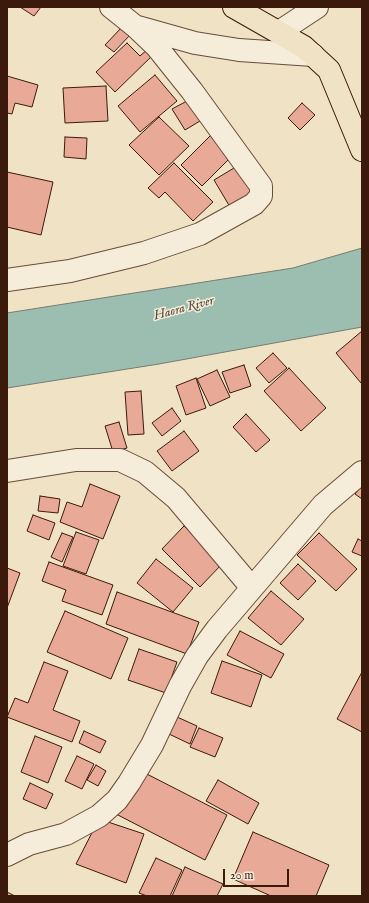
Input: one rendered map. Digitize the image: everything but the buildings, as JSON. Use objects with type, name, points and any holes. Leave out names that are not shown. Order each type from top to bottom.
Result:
[{"type":"main road","points":[[234,7],[304,47],[329,70],[362,150]]},
{"type":"street","points":[[7,280],[70,271],[144,253],[200,234],[254,204],[262,196],[262,186],[192,90],[156,46],[136,27],[111,7]]},
{"type":"street","points":[[279,32],[317,7]]},
{"type":"street","points":[[136,27],[195,43],[239,50],[313,55]]},
{"type":"street","points":[[7,471],[76,460],[120,460],[127,462],[146,472],[176,498],[252,588]]},
{"type":"street","points":[[7,855],[29,844],[66,834],[99,816],[117,800],[152,745],[180,686],[198,656],[217,629],[323,505],[362,472]]},
{"type":"water","name":"Haora River","points":[[362,248],[362,327],[159,364],[7,388],[7,313],[293,268]]}]
